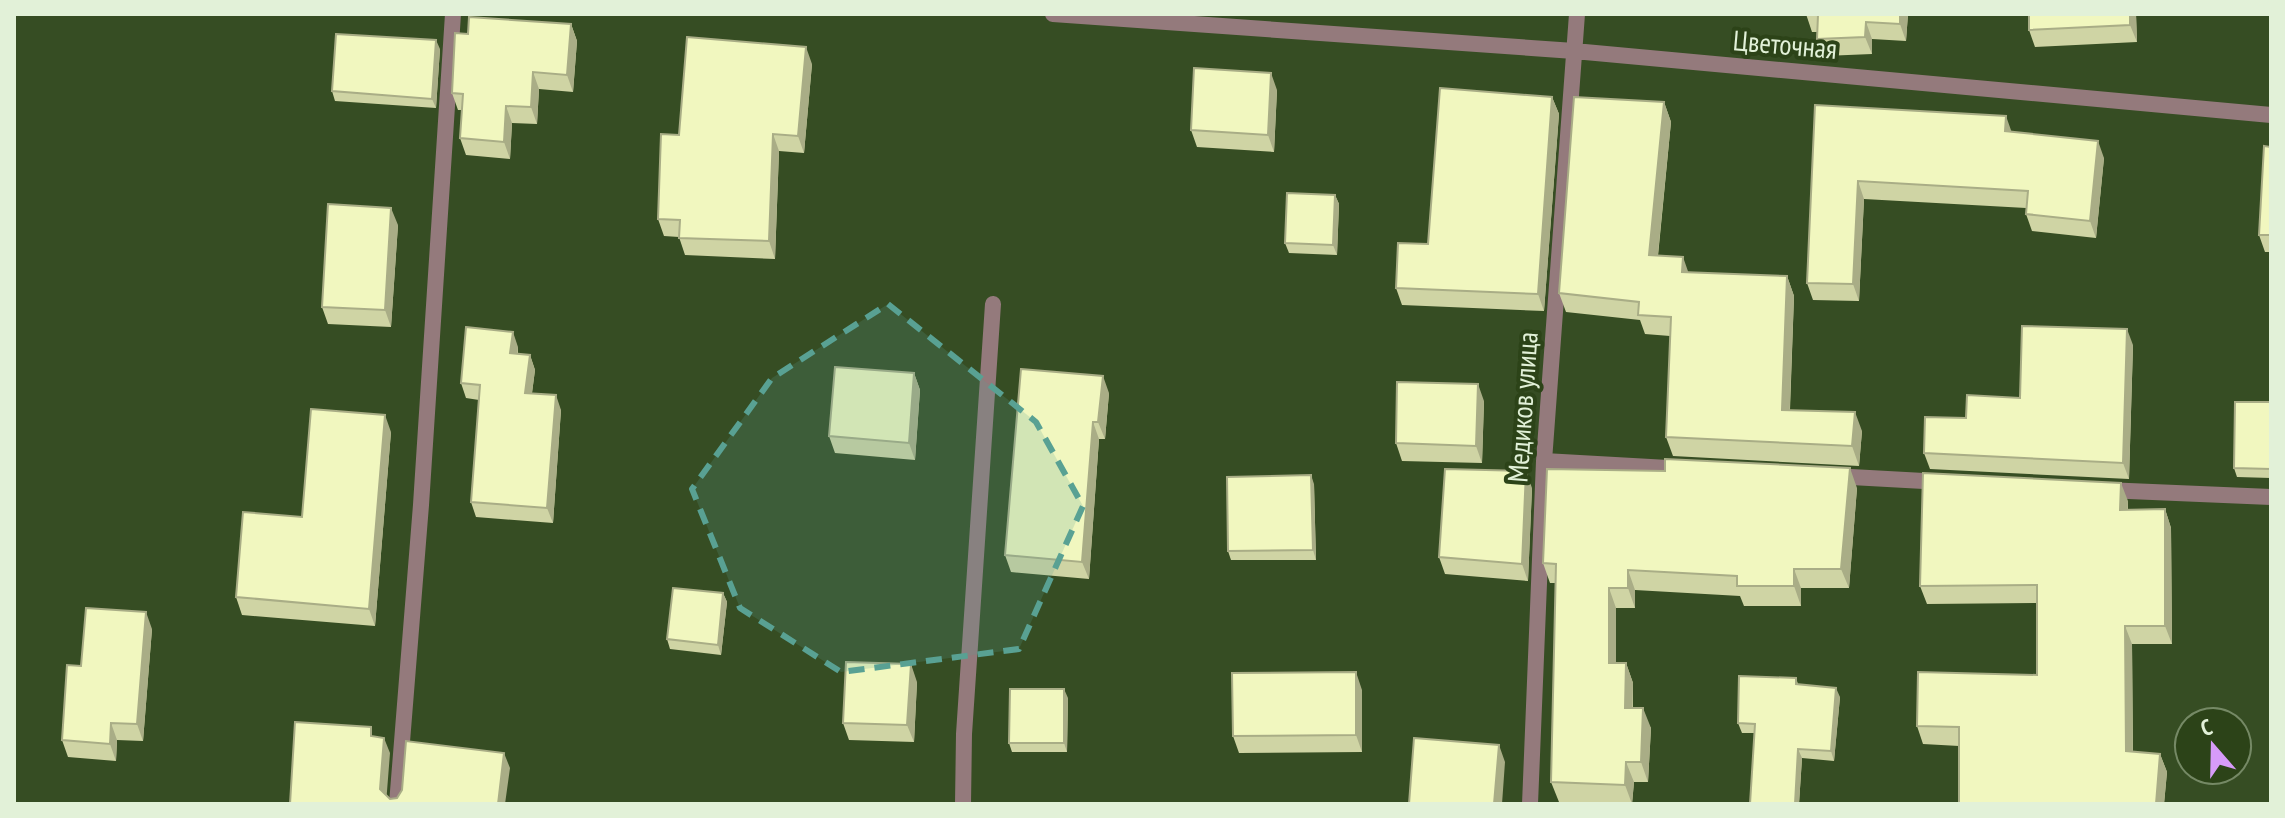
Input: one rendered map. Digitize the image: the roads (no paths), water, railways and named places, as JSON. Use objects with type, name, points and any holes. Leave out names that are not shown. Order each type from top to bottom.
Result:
[{"type":"street","points":[[397,804],[423,489],[453,14]]},
{"type":"street","name":"Цветочная","points":[[1053,14],[1574,51],[2271,115]]},
{"type":"street","name":"Медиков улица","points":[[1530,804],[1544,461],[1577,14]]},
{"type":"street","points":[[963,804],[964,734],[993,304]]},
{"type":"street","points":[[1544,461],[1700,469]]},
{"type":"street","points":[[1809,475],[1964,483]]},
{"type":"street","points":[[2089,489],[2271,497]]}]
